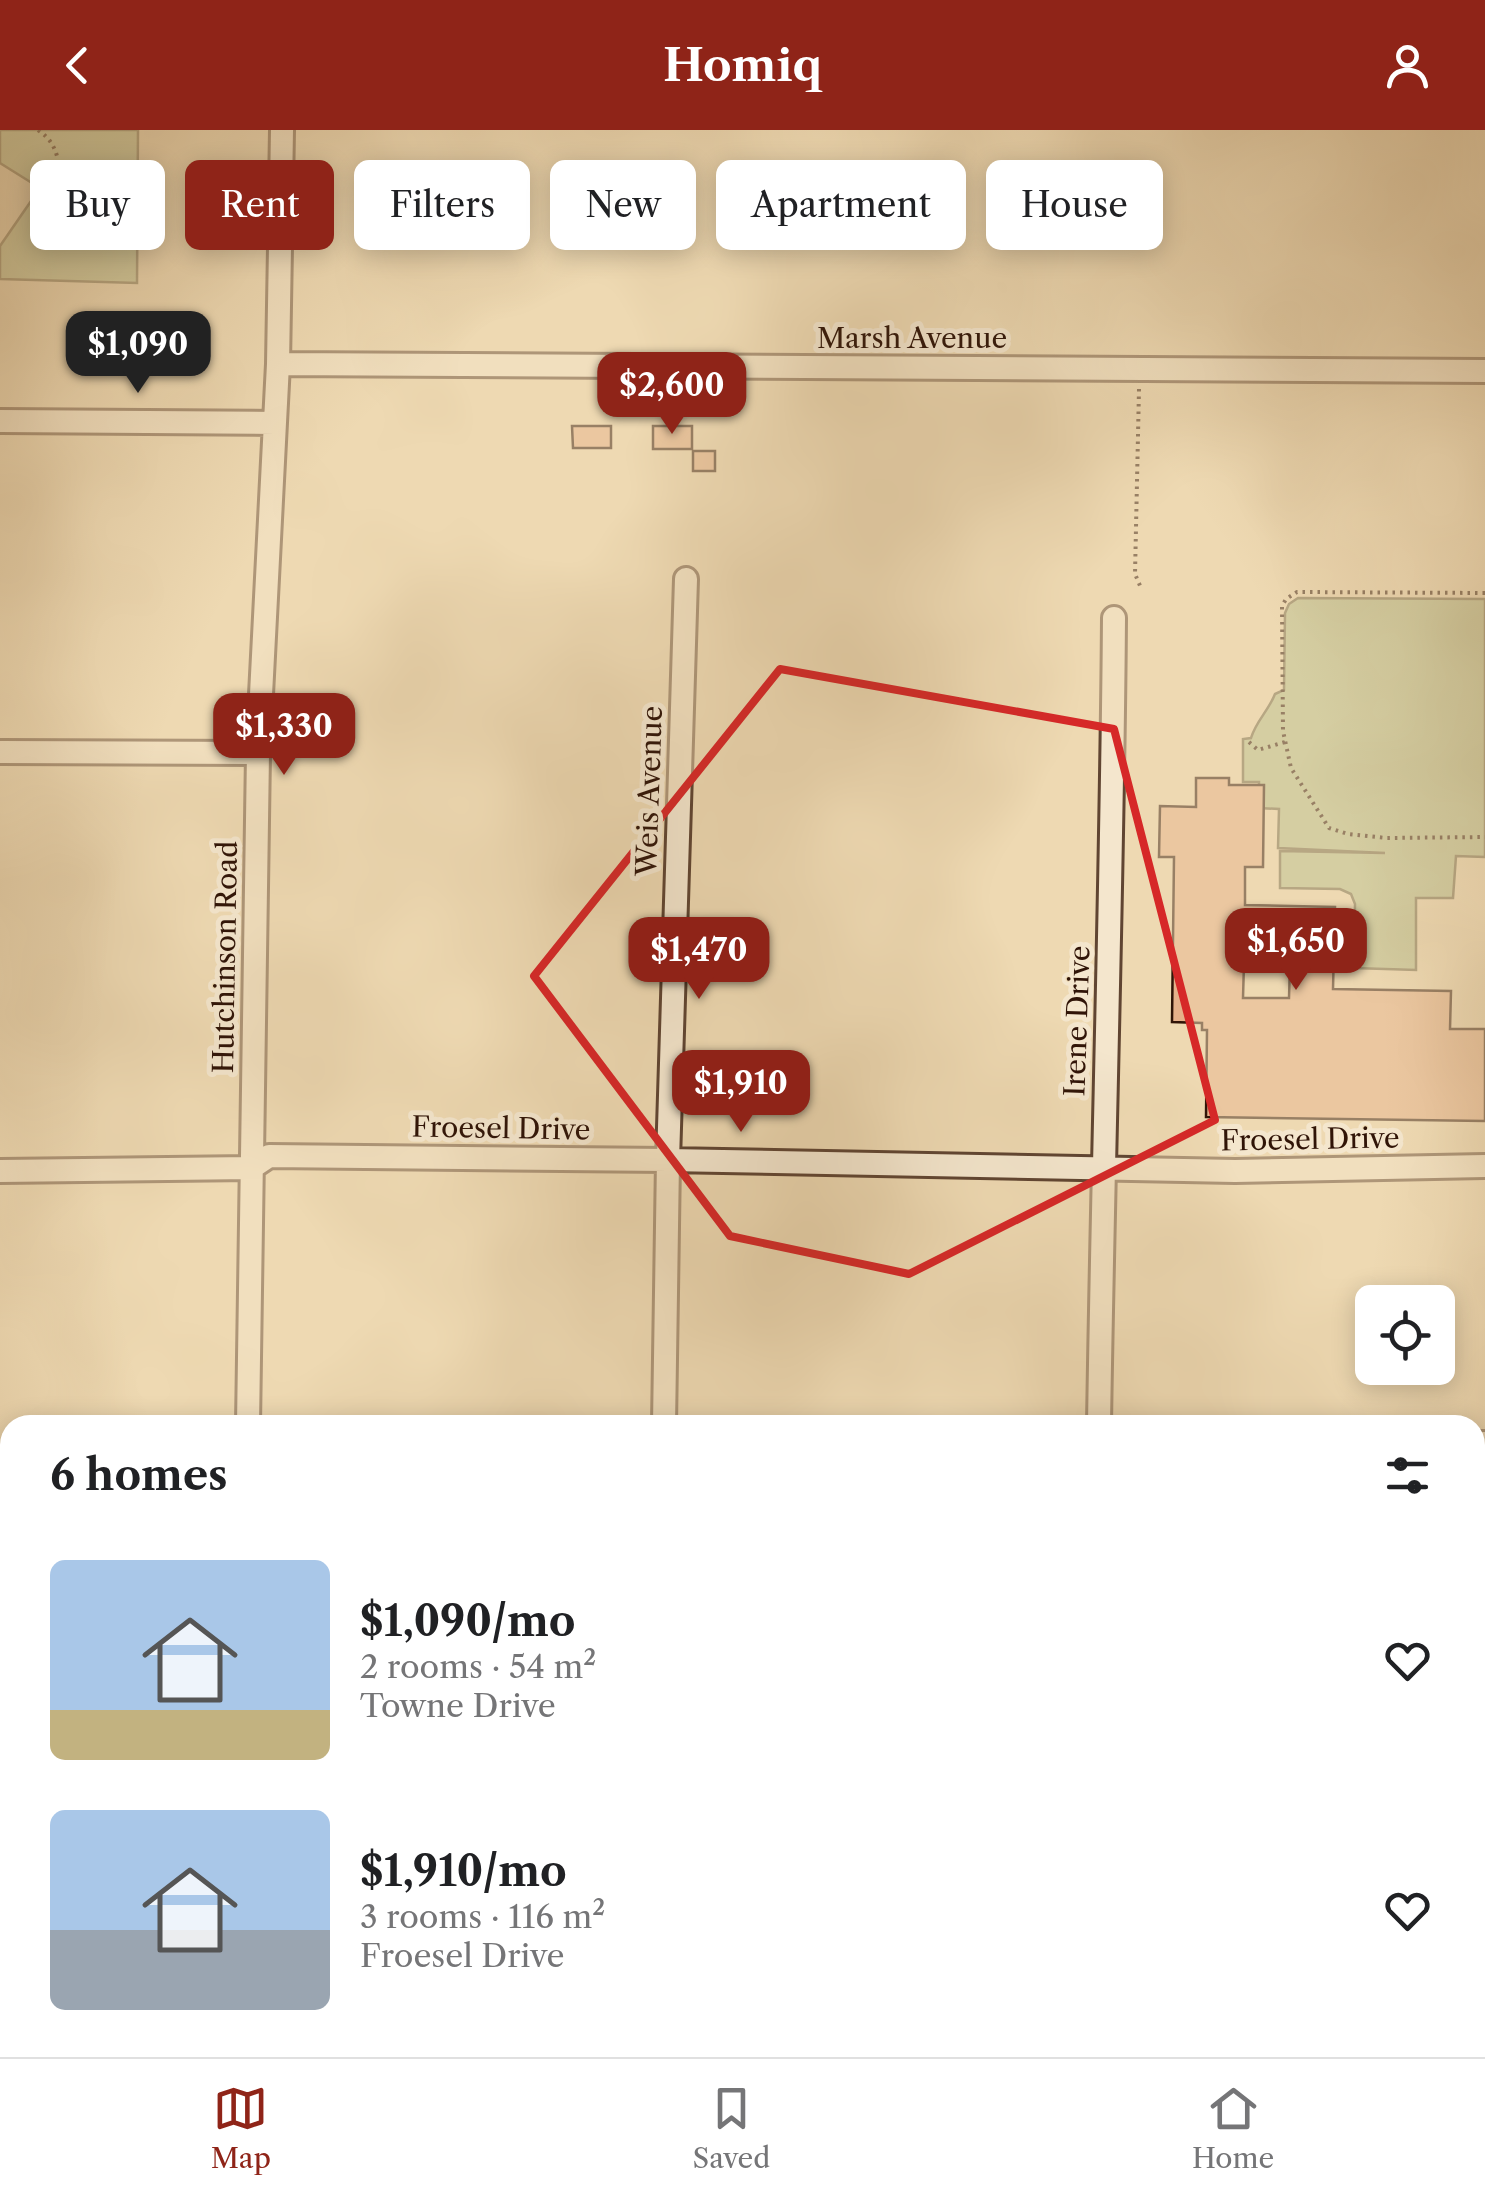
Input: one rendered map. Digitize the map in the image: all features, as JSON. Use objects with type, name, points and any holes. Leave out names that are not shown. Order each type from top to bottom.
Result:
[{"type":"street","name":"Hutchinson Road","points":[[248,1415],[258,753],[278,364],[282,130]]},
{"type":"street","name":"Marsh Avenue","points":[[278,364],[1485,371]]},
{"type":"street","points":[[0,421],[275,423]]},
{"type":"street","name":"Weis Avenue","points":[[664,1415],[686,579]]},
{"type":"street","name":"Irene Drive","points":[[1100,1415],[1114,618]]},
{"type":"street","points":[[0,752],[258,753]]},
{"type":"street","name":"Froesel Drive","points":[[0,1171],[252,1168],[268,1156],[1234,1171],[1485,1166]]},
{"type":"path","points":[[38,130],[47,136],[58,160]]},
{"type":"path","points":[[1139,380],[1135,574],[1141,588]]},
{"type":"path","points":[[1485,593],[1297,592],[1282,606],[1285,742],[1291,768],[1329,828],[1386,838],[1485,837]]},
{"type":"path","points":[[1249,742],[1258,750],[1285,742]]},
{"type":"highlighted area","points":[[780,669],[1114,729],[1215,1120],[909,1274],[730,1236],[534,976]]},
{"type":"green space","points":[[0,130],[138,130],[138,160],[30,160],[30,182],[0,163]]},
{"type":"green space","points":[[30,202],[30,250],[137,250],[137,283],[0,279],[0,246]]},
{"type":"green space","points":[[1298,598],[1485,599],[1485,857],[1456,856],[1453,898],[1416,898],[1416,970],[1354,968],[1355,904],[1351,894],[1340,889],[1280,888],[1280,851],[1385,853],[1278,848],[1279,809],[1259,808],[1259,782],[1243,782],[1243,739],[1251,738],[1275,694],[1284,690],[1285,613]]},
{"type":"building","points":[[572,426],[611,426],[611,448],[573,448]]},
{"type":"building","points":[[653,426],[692,426],[692,449],[653,449]]},
{"type":"building","points":[[693,451],[715,451],[715,471],[693,471]]},
{"type":"building","points":[[1196,778],[1229,778],[1229,785],[1264,785],[1263,867],[1245,867],[1245,905],[1335,907],[1333,989],[1451,991],[1450,1029],[1485,1029],[1485,1121],[1206,1117],[1207,1030],[1202,1030],[1202,1023],[1172,1022],[1174,857],[1159,857],[1160,806],[1196,807]],"holes":[[[1244,963],[1290,964],[1289,998],[1243,998]]]}]
